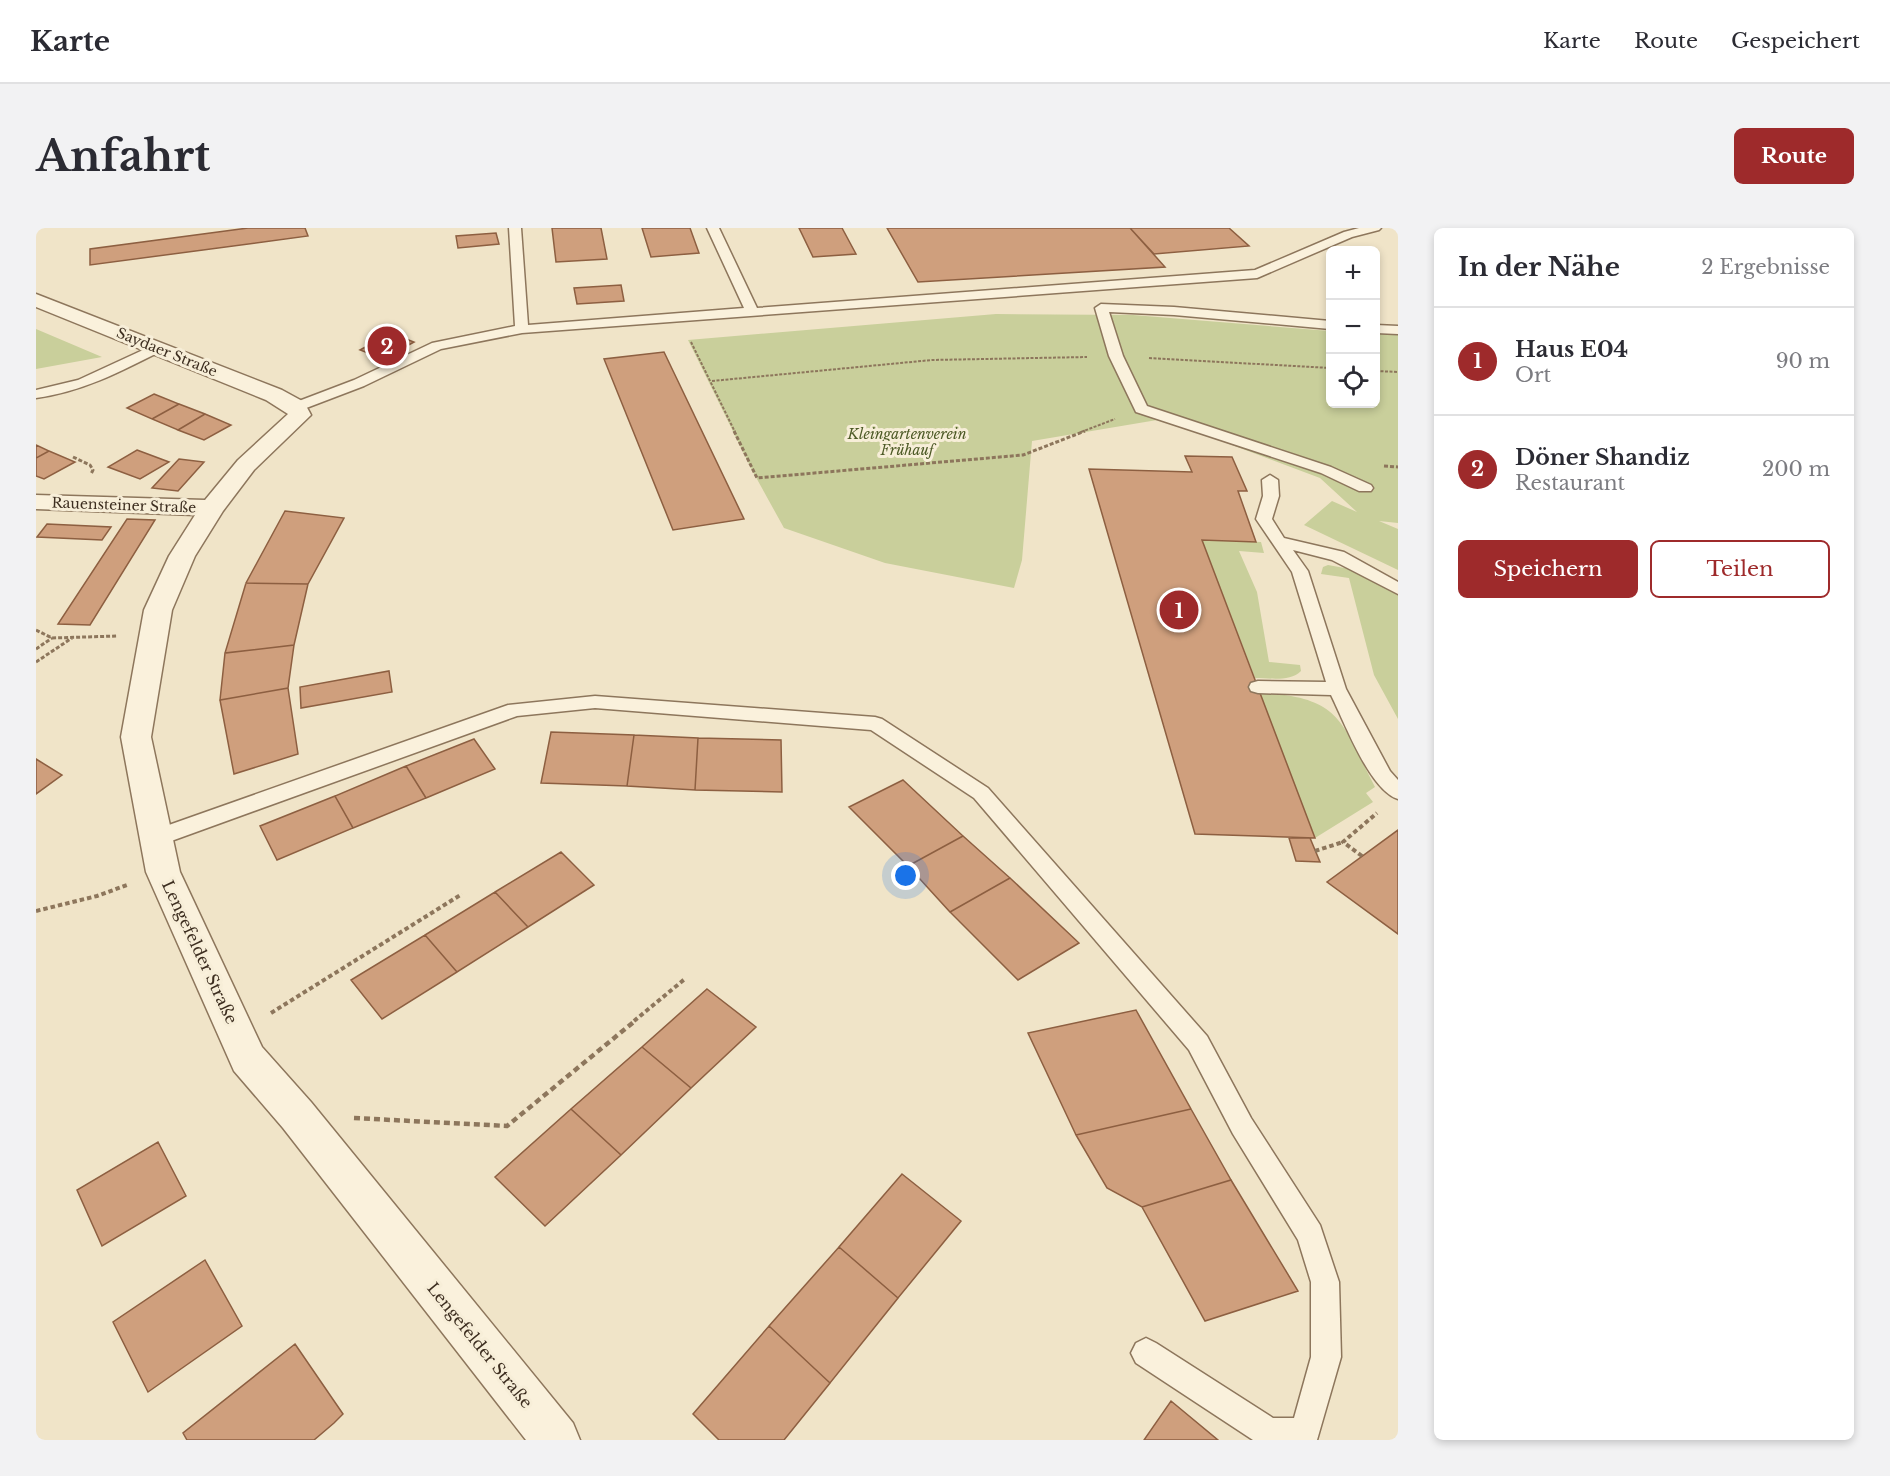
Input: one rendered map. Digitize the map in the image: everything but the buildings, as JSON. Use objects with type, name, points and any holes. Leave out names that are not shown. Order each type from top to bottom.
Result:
[{"type":"street","name":"Saydaer Straße","points":[[36,300],[274,395],[296,407]]},
{"type":"street","name":"Lengefelder Straße","points":[[296,407],[300,415],[246,465],[212,508],[182,556],[158,610],[136,737],[163,872],[248,1059],[297,1115],[556,1440]]},
{"type":"street","name":"Rauensteiner Straße","points":[[36,502],[212,508]]},
{"type":"lane","points":[[515,228],[522,329]]},
{"type":"lane","points":[[713,228],[753,313]]},
{"type":"lane","points":[[296,407],[358,383],[437,346],[522,329],[1257,274],[1344,231],[1375,228]]},
{"type":"lane","points":[[1326,325],[1174,311],[1101,308],[1116,356],[1141,409],[1326,470],[1365,488]]},
{"type":"lane","points":[[1380,329],[1398,330]]},
{"type":"lane","points":[[36,394],[57,392],[100,376],[156,348]]},
{"type":"lane","points":[[1270,480],[1271,496],[1264,519],[1300,571],[1336,689],[1382,776],[1398,792]]},
{"type":"lane","points":[[1278,542],[1338,556],[1398,589]]},
{"type":"lane","points":[[1258,687],[1336,689]]},
{"type":"lane","points":[[156,838],[515,710],[595,702],[875,724],[981,793],[1198,1043],[1242,1126],[1310,1234],[1324,1282],[1326,1357],[1305,1433],[1269,1433],[1146,1353]]},
{"type":"path","points":[[691,342],[712,381],[757,478],[1023,455],[1141,409]]},
{"type":"path","points":[[712,381],[932,360],[1116,356],[1326,368]]},
{"type":"path","points":[[1380,371],[1398,372]]},
{"type":"path","points":[[36,630],[52,638],[154,635]]},
{"type":"path","points":[[36,649],[52,638]]},
{"type":"path","points":[[36,662],[73,638]]},
{"type":"path","points":[[1315,851],[1343,842],[1382,808]]},
{"type":"path","points":[[1343,842],[1362,856]]},
{"type":"path","points":[[237,1034],[462,894]]},
{"type":"path","points":[[36,912],[97,896]]},
{"type":"path","points":[[297,1115],[507,1126],[686,978]]},
{"type":"green space","name":"Kleingartenverein Frühauf","points":[[996,314],[1133,315],[1326,331],[1326,408],[1380,408],[1380,334],[1398,335],[1398,523],[1379,521],[1398,529],[1398,570],[1304,525],[1332,501],[1357,512],[1320,478],[1163,419],[1032,441],[1022,560],[1014,588],[885,563],[784,528],[753,472],[688,340]]},
{"type":"green space","points":[[36,329],[102,357],[36,369]]},
{"type":"green space","points":[[1202,540],[1261,542],[1264,553],[1239,551],[1257,592],[1269,662],[1300,665],[1301,671],[1291,677],[1280,679],[1255,678]]},
{"type":"green space","points":[[1328,565],[1350,569],[1398,595],[1398,719],[1374,675],[1349,578],[1321,574],[1323,567]]},
{"type":"green space","points":[[1260,693],[1308,700],[1323,707],[1336,717],[1354,745],[1375,787],[1366,793],[1373,802],[1315,838]]},
{"type":"place","name":"Döner Shandiz","points":[[387,346]]},
{"type":"place","name":"Haus E04","points":[[1179,610]]}]
